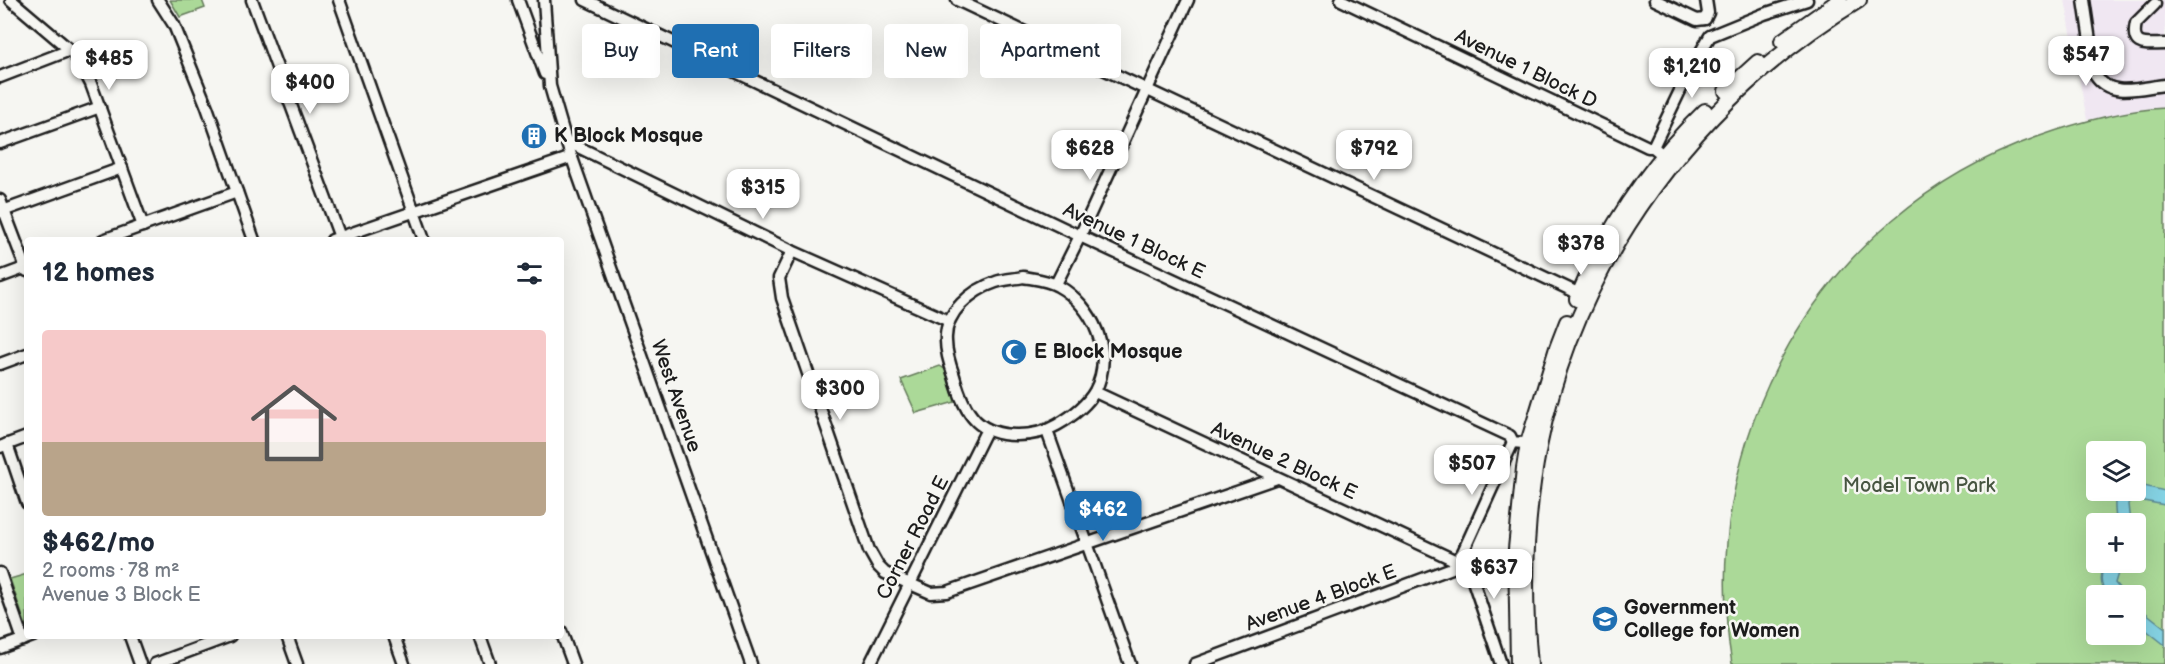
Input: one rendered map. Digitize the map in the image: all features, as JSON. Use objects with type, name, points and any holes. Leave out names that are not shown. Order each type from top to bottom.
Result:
[{"type":"main road","points":[[1518,664],[1516,549],[1533,444],[1557,348],[1625,208],[1663,155],[1703,113],[1779,43],[1840,0]]},
{"type":"main road","points":[[1663,155],[1709,119],[1784,51],[1826,20],[1859,0]]},
{"type":"main road","points":[[1530,664],[1526,572],[1533,444]]},
{"type":"street","points":[[0,4],[11,0],[80,60],[100,107],[143,225]]},
{"type":"street","points":[[158,0],[174,25],[207,107],[253,237]]},
{"type":"street","points":[[252,0],[337,237]]},
{"type":"street","points":[[339,0],[423,237]]},
{"type":"street","points":[[518,0],[550,86]]},
{"type":"street","points":[[544,0],[550,86]]},
{"type":"street","name":"Avenue 1 Block E","points":[[585,0],[1080,236],[1499,431],[1512,438],[1513,442],[1533,444]]},
{"type":"street","points":[[957,0],[1583,296]]},
{"type":"street","points":[[1056,284],[1188,0]]},
{"type":"street","name":"Avenue 1 Block D","points":[[1341,0],[1663,155]]},
{"type":"street","points":[[1655,0],[1697,20],[1704,19],[1708,13],[1706,0]]},
{"type":"street","points":[[1663,155],[1702,47],[1713,34],[1807,0]]},
{"type":"street","points":[[2084,0],[2095,75],[2098,80],[2118,90],[2165,85]]},
{"type":"street","points":[[2157,2],[2136,23],[2136,38],[2144,45],[2165,44]]},
{"type":"street","points":[[1704,19],[1713,34]]},
{"type":"street","points":[[0,77],[70,50]]},
{"type":"street","name":"West Avenue","points":[[550,86],[566,141],[751,664]]},
{"type":"street","points":[[0,143],[100,107]]},
{"type":"street","points":[[566,141],[792,251],[949,321]]},
{"type":"street","points":[[344,237],[572,157]]},
{"type":"street","points":[[24,262],[1,207],[122,168]]},
{"type":"street","points":[[111,237],[237,192]]},
{"type":"street","points":[[792,251],[779,278],[782,298],[869,550],[885,573],[931,593],[947,592],[1277,478]]},
{"type":"street","points":[[0,277],[24,270]]},
{"type":"street","points":[[1023,277],[1056,284],[1083,306],[1098,333],[1102,363],[1100,379],[1095,392],[1077,411],[1047,431],[1011,434],[987,429],[972,417],[956,384],[945,340],[949,321],[964,300],[978,290],[998,281],[1023,277]]},
{"type":"street","points":[[0,364],[24,355]]},
{"type":"street","name":"Avenue 2 Block E","points":[[1095,392],[1458,562]]},
{"type":"street","name":"Corner Road E","points":[[870,664],[987,429]]},
{"type":"street","points":[[1047,431],[1130,664]]},
{"type":"street","points":[[24,438],[3,445],[24,496]]},
{"type":"street","points":[[1501,664],[1468,569],[1458,562],[1513,442]]},
{"type":"street","name":"Avenue 4 Block E","points":[[1194,664],[1446,571],[1458,562]]},
{"type":"street","points":[[0,573],[24,629]]},
{"type":"street","points":[[0,648],[25,639]]},
{"type":"street","points":[[131,639],[140,664]]},
{"type":"street","points":[[155,664],[222,639]]},
{"type":"street","points":[[288,639],[297,664]]},
{"type":"street","points":[[395,639],[404,664]]},
{"type":"street","points":[[481,639],[490,664]]},
{"type":"street","points":[[564,639],[573,664]]},
{"type":"shaded area","points":[[2065,0],[2165,0],[2165,108],[2145,109],[2087,120]]},
{"type":"green space","points":[[170,0],[202,0],[205,8],[180,17]]},
{"type":"green space","name":"Model Town Park","points":[[2165,108],[2165,664],[1732,664],[1725,580],[1733,497],[1755,418],[1789,345],[1835,278],[1892,220],[1960,172],[2037,137],[2084,122],[2132,111]]},
{"type":"green space","points":[[940,366],[946,370],[955,402],[916,413],[901,380]]},
{"type":"green space","points":[[24,575],[24,620],[10,579]]},
{"type":"water","points":[[2146,486],[2165,491],[2165,505],[2144,501],[2146,501]]},
{"type":"water","points":[[2116,501],[2131,501],[2128,504],[2129,513],[2116,513]]},
{"type":"water","points":[[2102,573],[2118,573],[2115,583],[2117,585],[2102,585]]},
{"type":"water","points":[[2146,613],[2165,628],[2165,645],[2146,630]]},
{"type":"place","name":"K Block Mosque","points":[[534,136]]},
{"type":"place","name":"E Block Mosque","points":[[1014,352]]},
{"type":"place","name":"Government College for Women","points":[[1605,619]]}]
